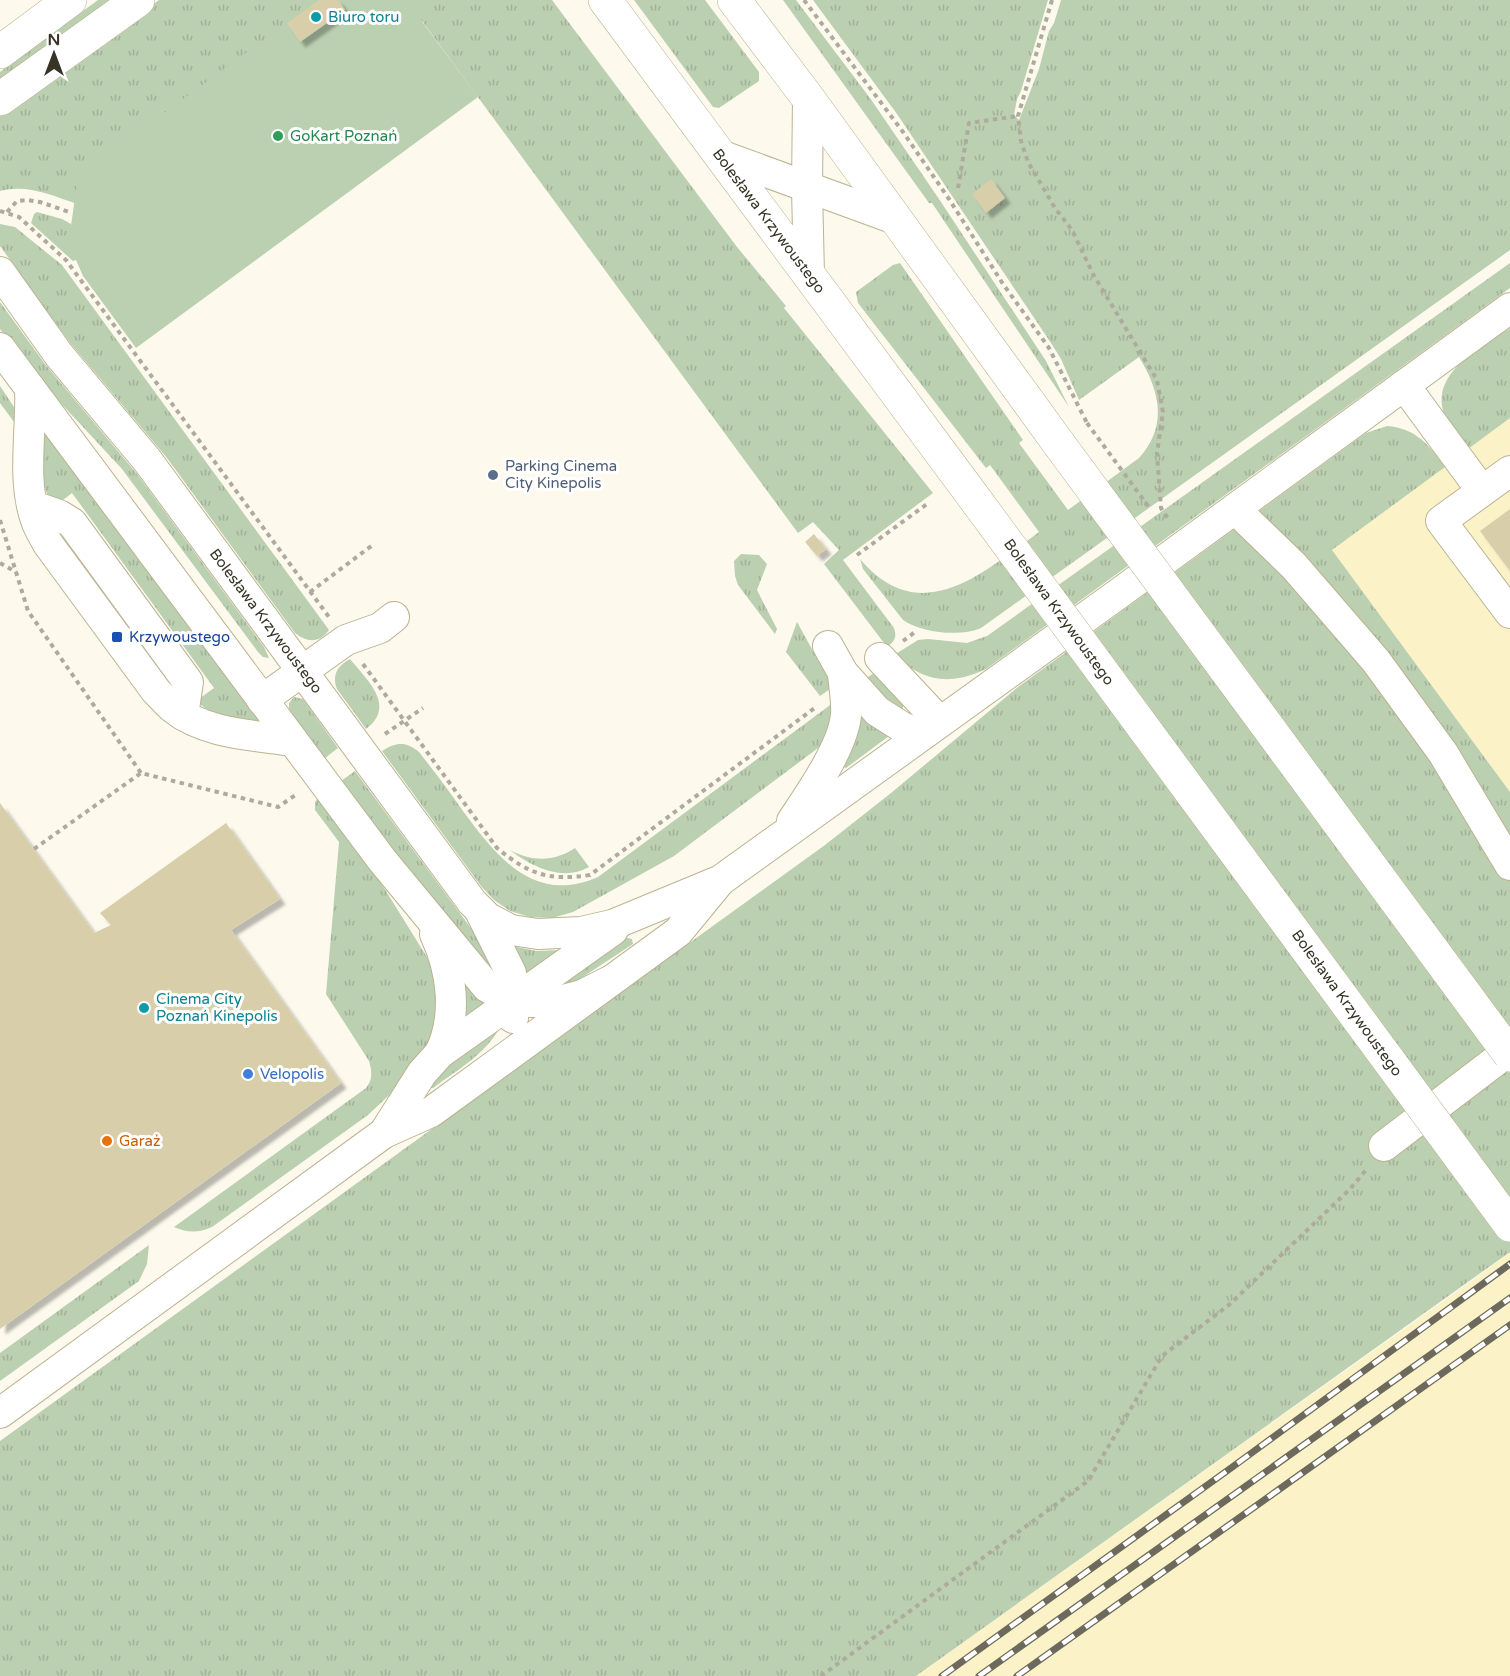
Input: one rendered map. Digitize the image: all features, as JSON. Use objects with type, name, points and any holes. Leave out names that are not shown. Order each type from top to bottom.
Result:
[{"type":"main road","points":[[0,52],[70,0]]},
{"type":"main road","points":[[0,99],[138,0]]},
{"type":"main road","points":[[597,0],[625,27]]},
{"type":"main road","name":"Bolesława Krzywoustego","points":[[605,0],[1510,1225]]},
{"type":"main road","points":[[734,0],[1510,1055]]},
{"type":"street","points":[[808,98],[809,275]]},
{"type":"street","points":[[720,155],[895,219]]},
{"type":"street","name":"Bolesława Krzywoustego","points":[[0,272],[59,355],[147,460],[480,911],[511,930],[530,934],[597,929],[633,916]]},
{"type":"street","points":[[384,1133],[422,1073],[440,1053],[633,916],[721,880],[1510,308]]},
{"type":"street","points":[[0,348],[382,860],[487,987],[512,1001],[537,1003],[565,1000],[582,995],[610,981]]},
{"type":"street","points":[[1404,385],[1482,491]]},
{"type":"street","points":[[30,388],[29,468],[36,522],[48,544],[156,691],[172,708],[193,720],[224,730],[293,741]]},
{"type":"street","points":[[1510,471],[1441,520],[1510,613]]},
{"type":"street","points":[[1235,509],[1294,566],[1376,661],[1443,753],[1510,865]]},
{"type":"street","points":[[262,700],[346,640],[380,628],[389,610]]},
{"type":"street","points":[[782,836],[815,785],[840,737],[846,716],[843,679],[828,645]]},
{"type":"street","points":[[880,658],[931,728]]},
{"type":"street","points":[[843,679],[877,711],[902,727],[931,728]]},
{"type":"street","points":[[0,1413],[384,1133],[431,1112],[678,932],[721,880]]},
{"type":"street","points":[[480,911],[511,973],[512,1034],[506,1056]]},
{"type":"street","points":[[426,915],[440,946],[449,983],[449,1029],[440,1053]]},
{"type":"street","points":[[1384,1146],[1510,1050]]},
{"type":"path","points":[[804,0],[950,199],[1003,284],[1048,348],[1087,423]]},
{"type":"path","points":[[1052,0],[1018,116],[1021,141],[1028,162],[1054,207],[1072,230],[1093,274],[1157,380],[1163,412],[1157,453],[1161,508],[1186,545]]},
{"type":"path","points":[[958,188],[969,123],[1018,116]]},
{"type":"path","points":[[7,212],[17,201],[28,200],[69,212]]},
{"type":"path","points":[[0,211],[19,217],[66,260],[497,848],[517,864],[542,875],[565,879],[590,875],[843,679]]},
{"type":"path","points":[[857,555],[927,504]]},
{"type":"path","points":[[0,520],[28,611],[141,772],[278,807],[320,777]]},
{"type":"path","points":[[310,592],[374,544]]},
{"type":"path","points":[[0,563],[16,572]]},
{"type":"path","points":[[880,658],[915,632]]},
{"type":"path","points":[[361,750],[423,708]]},
{"type":"path","points":[[34,849],[141,772]]},
{"type":"path","points":[[821,1676],[1088,1480],[1162,1356],[1230,1304],[1350,1189],[1384,1146]]},
{"type":"shaded area","points":[[1510,418],[1510,792],[1332,550]]},
{"type":"shaded area","points":[[1510,1252],[1510,1676],[916,1676],[1477,1277]]},
{"type":"green space","points":[[98,0],[115,0],[0,85],[0,72]]},
{"type":"green space","points":[[159,0],[321,0],[77,204],[29,190],[0,191],[0,115]]},
{"type":"green space","name":"GoKart Poznań","points":[[318,0],[406,0],[478,97],[136,348],[83,276],[76,260],[73,261],[67,254],[78,176]]},
{"type":"green space","points":[[338,0],[552,0],[737,247],[786,306],[784,308],[933,493],[843,560],[894,628],[894,641],[890,645],[887,647],[824,564],[839,550],[813,522],[798,533],[422,21]]},
{"type":"green space","points":[[634,0],[705,0],[759,72],[759,81],[719,108],[713,107]]},
{"type":"green space","points":[[783,0],[796,0],[870,98],[1046,361],[1069,407],[932,203],[929,203]]},
{"type":"green space","points":[[813,0],[1048,0],[1017,99],[1014,115],[1019,120],[1039,69],[1049,31],[1061,0],[1510,0],[1510,250],[981,628],[952,633],[920,628],[903,620],[863,569],[860,559],[883,580],[906,591],[929,593],[952,588],[974,577],[1039,532],[990,465],[986,468],[858,303],[856,292],[893,265],[900,263],[1023,440],[1019,443],[1068,510],[1139,458],[1154,434],[1158,408],[1156,395],[1139,357],[1079,400],[1061,359],[1051,343],[897,114]]},
{"type":"green space","points":[[37,212],[71,224],[73,261],[31,223]]},
{"type":"green space","points":[[0,224],[15,227],[62,265],[329,630],[322,637],[309,640],[295,633],[167,458],[51,317],[0,246]]},
{"type":"green space","points":[[1510,263],[1510,288],[986,669],[960,678],[937,678],[916,671],[894,655],[918,640],[967,643],[987,636]]},
{"type":"green space","points":[[0,302],[45,364],[137,474],[264,647],[269,658],[263,657],[258,652],[122,469],[30,370],[0,329]]},
{"type":"green space","points":[[1510,328],[1510,418],[1468,449],[1446,418],[1442,402],[1443,388],[1450,375],[1460,364]]},
{"type":"green space","points":[[0,386],[16,410],[17,426],[0,403]]},
{"type":"green space","points":[[1387,426],[1397,427],[1414,434],[1427,445],[1445,467],[1332,550],[1510,792],[1510,1252],[916,1676],[0,1676],[0,1441],[825,845],[1018,687],[1366,433]]},
{"type":"green space","points":[[45,429],[267,724],[238,721],[221,716],[204,708],[196,701],[214,688],[72,493],[54,507],[49,498],[42,470]]},
{"type":"green space","points":[[741,554],[759,555],[767,564],[757,590],[777,629],[775,634],[738,585],[734,561]]},
{"type":"green space","points":[[797,622],[833,687],[820,696],[786,652]]},
{"type":"green space","points":[[350,659],[371,684],[379,702],[379,711],[375,720],[366,729],[337,689],[335,675]]},
{"type":"green space","points":[[877,671],[903,705],[903,712],[900,714],[865,679]]},
{"type":"green space","points":[[294,697],[303,699],[338,748],[325,758],[289,710],[289,703]]},
{"type":"green space","points":[[837,700],[822,745],[674,856],[573,912],[552,918],[530,917],[510,911],[494,900],[481,886],[382,751],[392,746],[405,744],[419,752],[489,845],[519,872],[536,881],[555,885],[575,884],[598,877]]},
{"type":"green space","points":[[856,711],[889,736],[846,768],[843,767]]},
{"type":"green space","points":[[355,771],[490,954],[504,984],[484,973],[341,781]]},
{"type":"green space","points":[[321,794],[353,838],[430,962],[436,975],[441,1016],[420,1066],[368,1115],[212,1227],[193,1232],[179,1229],[174,1227],[366,1088],[371,1079],[369,1061],[326,994],[339,842],[315,810],[315,802]]},
{"type":"green space","points":[[575,848],[589,867],[569,873],[558,873],[538,867],[510,850],[526,857],[543,859],[559,856]]},
{"type":"green space","points":[[627,938],[632,939],[633,944],[569,986],[536,991]]},
{"type":"green space","points":[[511,946],[537,951],[560,950],[523,976]]},
{"type":"green space","points":[[454,968],[487,1002],[463,1021]]},
{"type":"green space","points":[[496,1023],[500,1027],[479,1053],[433,1088],[427,1088],[427,1082]]},
{"type":"green space","points":[[149,1245],[147,1264],[139,1281],[0,1381],[0,1353]]},
{"type":"building","name":"Biuro toru","points":[[319,0],[338,0],[345,10],[300,42],[287,23]]},
{"type":"building","points":[[991,179],[1005,198],[986,213],[972,194]]},
{"type":"building","points":[[1510,509],[1510,571],[1480,531]]},
{"type":"building","points":[[814,534],[826,549],[817,556],[805,542]]},
{"type":"building","name":"Cinema City Poznań Kinepolis","points":[[0,803],[94,933],[111,925],[100,913],[226,823],[280,899],[231,930],[341,1083],[0,1329]]},
{"type":"railway","points":[[942,1676],[1510,1264]]},
{"type":"railway","points":[[979,1676],[1510,1298]]},
{"type":"railway","points":[[1017,1676],[1510,1325]]},
{"type":"place","name":"Biuro toru","points":[[316,17]]},
{"type":"place","name":"GoKart Poznań","points":[[278,136]]},
{"type":"place","name":"Parking Cinema City Kinepolis","points":[[493,475]]},
{"type":"place","name":"Krzywoustego","points":[[117,637]]},
{"type":"place","name":"Cinema City Poznań Kinepolis","points":[[144,1008]]},
{"type":"place","name":"Velopolis","points":[[248,1074]]},
{"type":"place","name":"Garaż","points":[[107,1141]]}]
